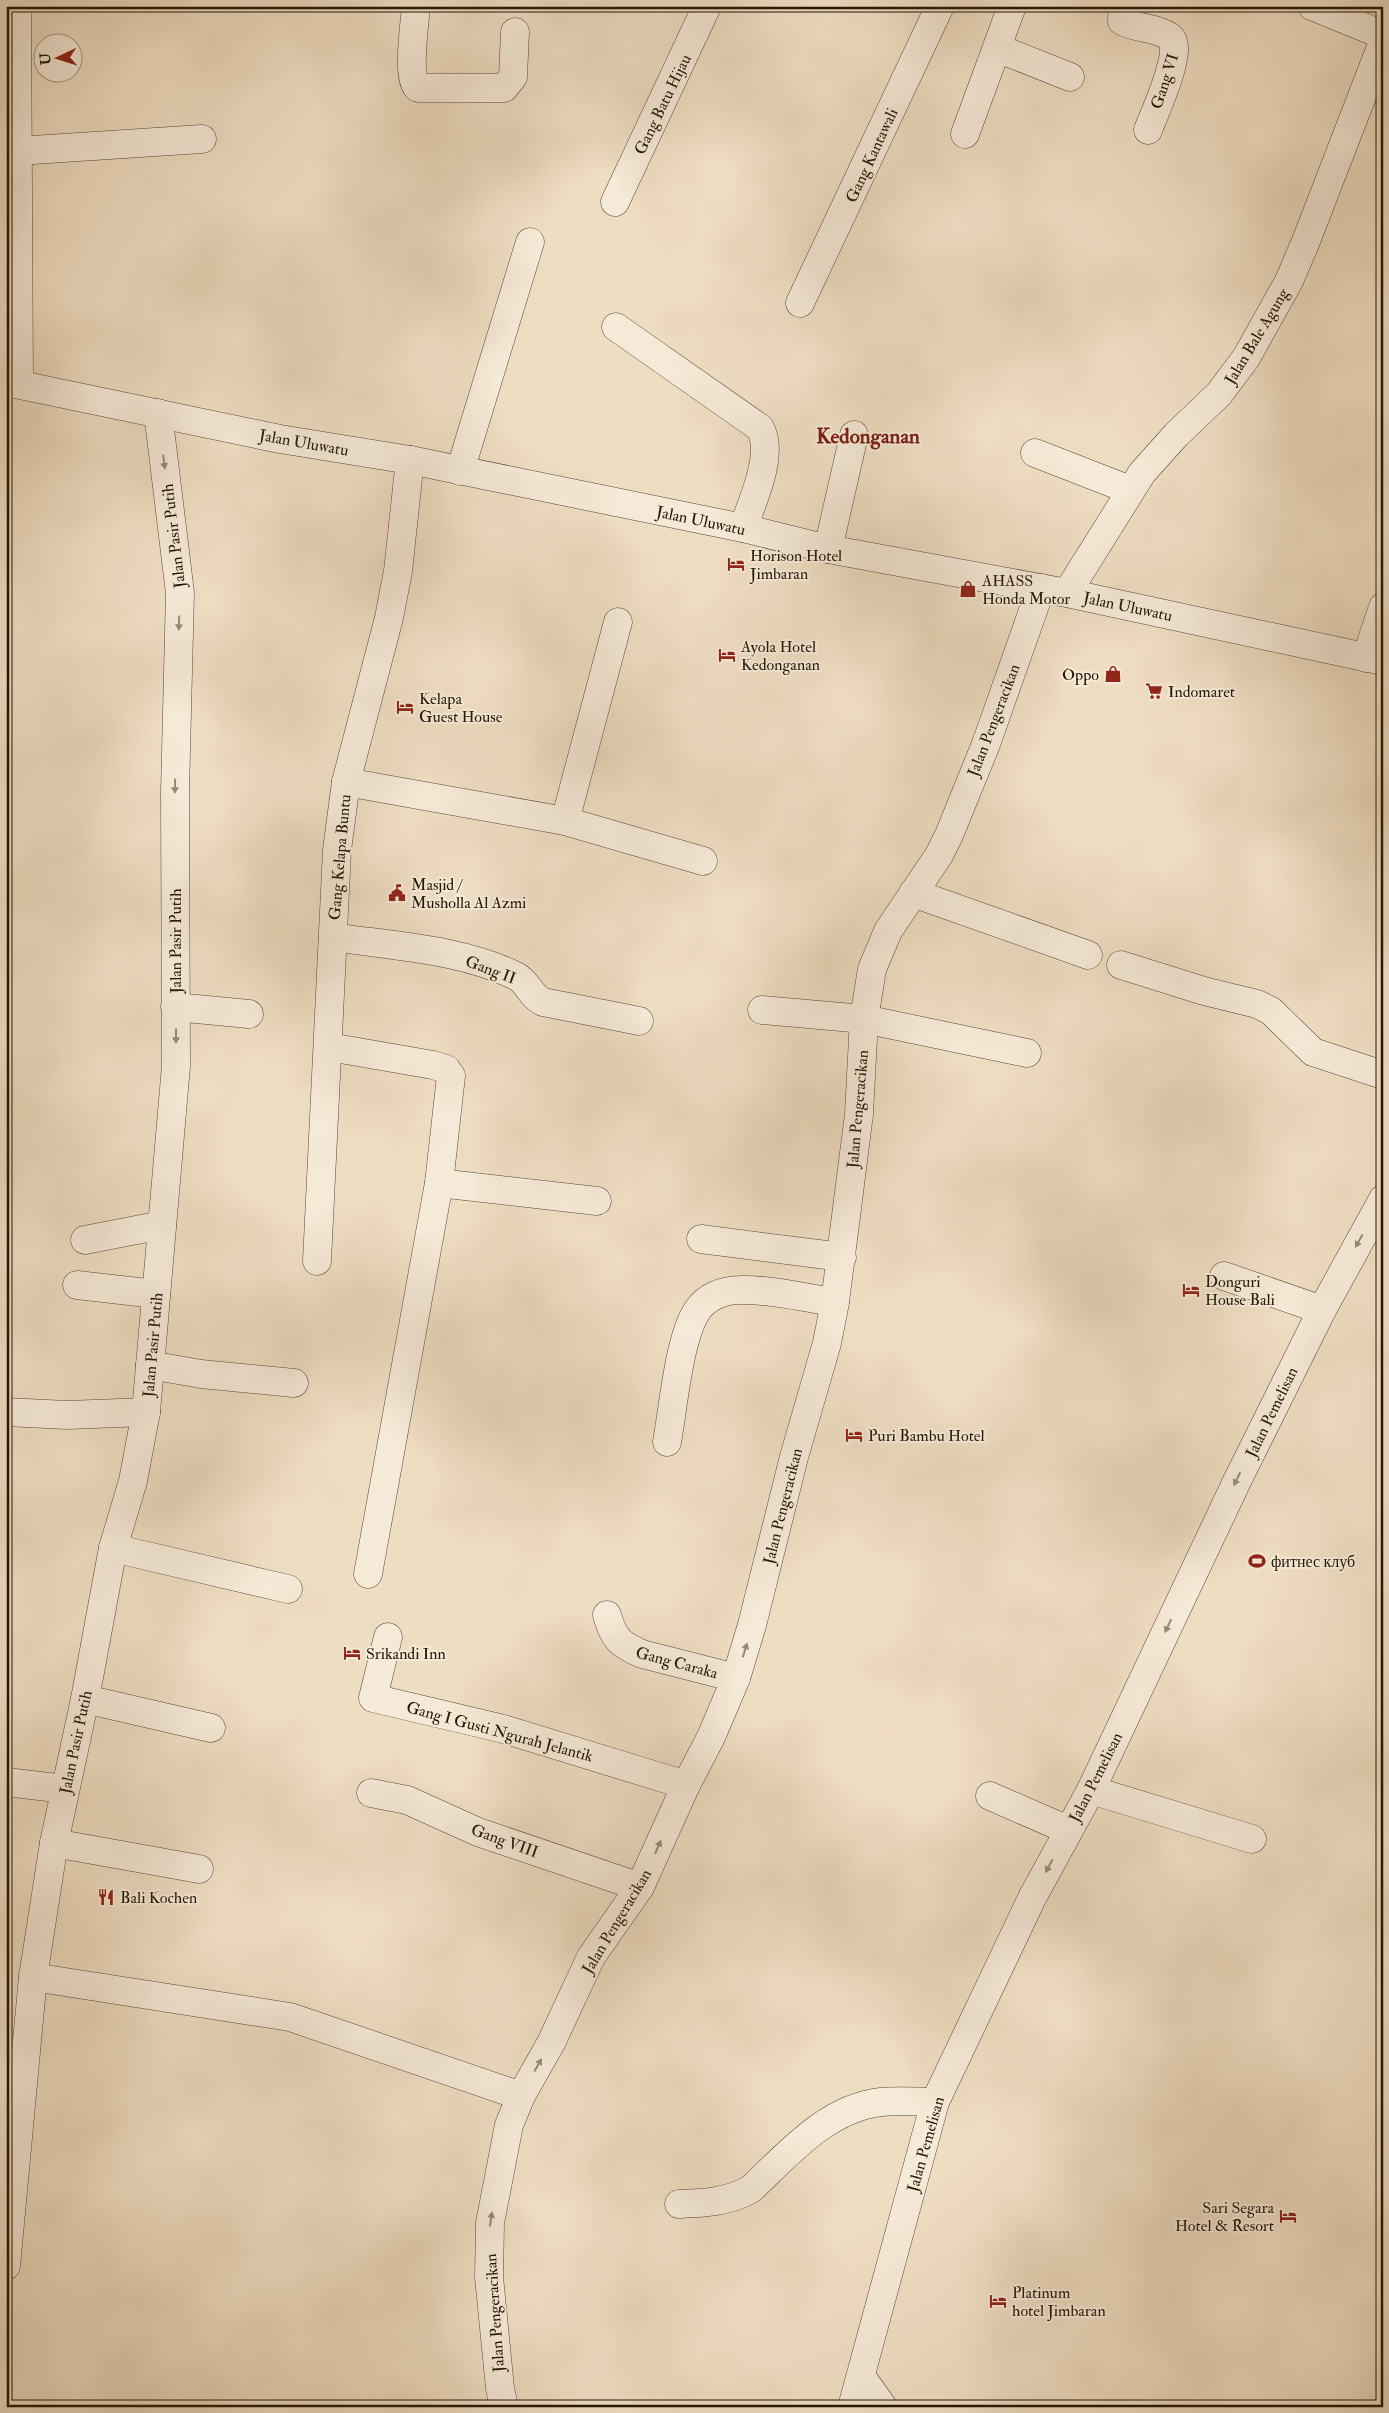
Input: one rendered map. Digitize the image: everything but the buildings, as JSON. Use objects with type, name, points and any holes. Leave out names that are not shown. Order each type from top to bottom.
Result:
[{"type":"street","points":[[12,383],[18,151],[16,6]]},
{"type":"street","points":[[416,6],[412,66],[413,82],[418,88],[504,88],[513,77],[515,32]]},
{"type":"street","name":"Gang Batu Hijau","points":[[616,202],[707,6]]},
{"type":"street","name":"Gang Kantawali","points":[[800,304],[940,6]]},
{"type":"street","points":[[965,134],[1012,6]]},
{"type":"street","name":"Gang VI","points":[[1123,6],[1122,21],[1163,33],[1171,38],[1175,44],[1174,57],[1148,130]]},
{"type":"street","points":[[1312,6],[1383,35]]},
{"type":"street","name":"Jalan Bale Agung","points":[[1054,591],[1142,473],[1176,435],[1230,383],[1246,358],[1289,281],[1383,42]]},
{"type":"street","points":[[997,48],[1070,77]]},
{"type":"street","points":[[18,151],[202,139]]},
{"type":"street","points":[[460,471],[530,242]]},
{"type":"street","points":[[616,327],[760,428],[765,442],[764,464],[743,528]]},
{"type":"street","name":"Jalan Uluwatu","points":[[12,383],[280,438],[410,460],[743,528],[828,549],[1054,591],[1374,660]]},
{"type":"street","name":"Jalan Pasir Putih","points":[[6,2266],[33,1977],[54,1843],[85,1699],[113,1548],[133,1481],[146,1412],[176,1066],[175,792],[180,593],[158,414]]},
{"type":"street","points":[[828,549],[854,435]]},
{"type":"street","points":[[1035,453],[1130,490]]},
{"type":"street","name":"Gang Kelapa Buntu","points":[[318,1261],[336,869],[346,782],[389,618],[398,570],[410,460]]},
{"type":"street","name":"Jalan Pengeracikan","points":[[504,2407],[500,2388],[490,2277],[490,2223],[509,2125],[521,2096],[552,2041],[591,1957],[640,1887],[686,1785],[711,1737],[736,1678],[752,1625],[796,1448],[827,1343],[842,1258],[859,1114],[864,1019],[868,988],[878,951],[888,931],[939,855],[949,835],[986,744],[1054,591]]},
{"type":"street","points":[[1374,660],[1383,607]]},
{"type":"street","points":[[565,821],[618,622]]},
{"type":"street","points":[[346,782],[565,821],[703,861]]},
{"type":"street","points":[[913,893],[1088,955]]},
{"type":"street","name":"Gang II","points":[[333,937],[464,958],[517,976],[534,998],[543,1002],[639,1022]]},
{"type":"street","points":[[1120,965],[1195,989],[1257,1004],[1270,1011],[1313,1052],[1383,1075]]},
{"type":"street","points":[[175,1006],[248,1014]]},
{"type":"street","points":[[762,1010],[864,1019],[1027,1053]]},
{"type":"street","points":[[329,1048],[434,1065],[448,1071],[451,1078],[439,1183],[368,1574]]},
{"type":"street","points":[[439,1183],[597,1201]]},
{"type":"street","name":"Jalan Pemelisan","points":[[852,2407],[936,2102],[1032,1898],[1091,1790],[1236,1481],[1322,1310],[1383,1199]]},
{"type":"street","points":[[85,1240],[162,1225]]},
{"type":"street","points":[[701,1239],[842,1258]]},
{"type":"street","points":[[1224,1276],[1322,1310]]},
{"type":"street","points":[[78,1285],[156,1294]]},
{"type":"street","points":[[667,1442],[680,1366],[689,1331],[697,1311],[707,1300],[718,1294],[739,1290],[835,1302]]},
{"type":"street","points":[[150,1365],[201,1374],[294,1383]]},
{"type":"street","points":[[6,1412],[67,1415],[146,1412]]},
{"type":"street","points":[[113,1548],[288,1589]]},
{"type":"street","name":"Gang Caraka","points":[[607,1615],[613,1634],[629,1649],[736,1678]]},
{"type":"street","name":"Gang I Gusti Ngurah Jelantik","points":[[388,1637],[373,1698],[500,1728],[686,1785]]},
{"type":"street","points":[[85,1699],[210,1728]]},
{"type":"street","points":[[6,1782],[65,1789]]},
{"type":"street","points":[[1091,1790],[1252,1839]]},
{"type":"street","name":"Gang VIII","points":[[371,1792],[407,1800],[478,1832],[640,1887]]},
{"type":"street","points":[[990,1796],[1068,1830]]},
{"type":"street","points":[[54,1843],[199,1869]]},
{"type":"street","points":[[33,1977],[290,2017],[521,2096]]},
{"type":"street","points":[[679,2204],[718,2202],[741,2195],[812,2133],[842,2114],[881,2102],[936,2102]]},
{"type":"street","points":[[861,2376],[883,2407]]},
{"type":"place","name":"Horison Hotel Jimbaran","points":[[736,564]]},
{"type":"place","name":"AHASS Honda Motor","points":[[968,589]]},
{"type":"place","name":"Ayola Hotel Kedonganan","points":[[727,655]]},
{"type":"place","name":"Oppo","points":[[1113,674]]},
{"type":"place","name":"Indomaret","points":[[1154,691]]},
{"type":"place","name":"Kelapa Guest House","points":[[405,707]]},
{"type":"place","name":"Masjid / Musholla Al Azmi","points":[[397,893]]},
{"type":"place","name":"Donguri House Bali","points":[[1191,1290]]},
{"type":"place","name":"Puri Bambu Hotel","points":[[854,1435]]},
{"type":"place","name":"фитнес клуб","points":[[1257,1561]]},
{"type":"place","name":"Srikandi Inn","points":[[352,1653]]},
{"type":"place","name":"Bali Kochen","points":[[106,1897]]},
{"type":"place","name":"Sari Segara Hotel & Resort","points":[[1288,2216]]},
{"type":"place","name":"Platinum hotel Jimbaran","points":[[998,2301]]},
{"type":"district","name":"Kedonganan","points":[[868,436]]}]
